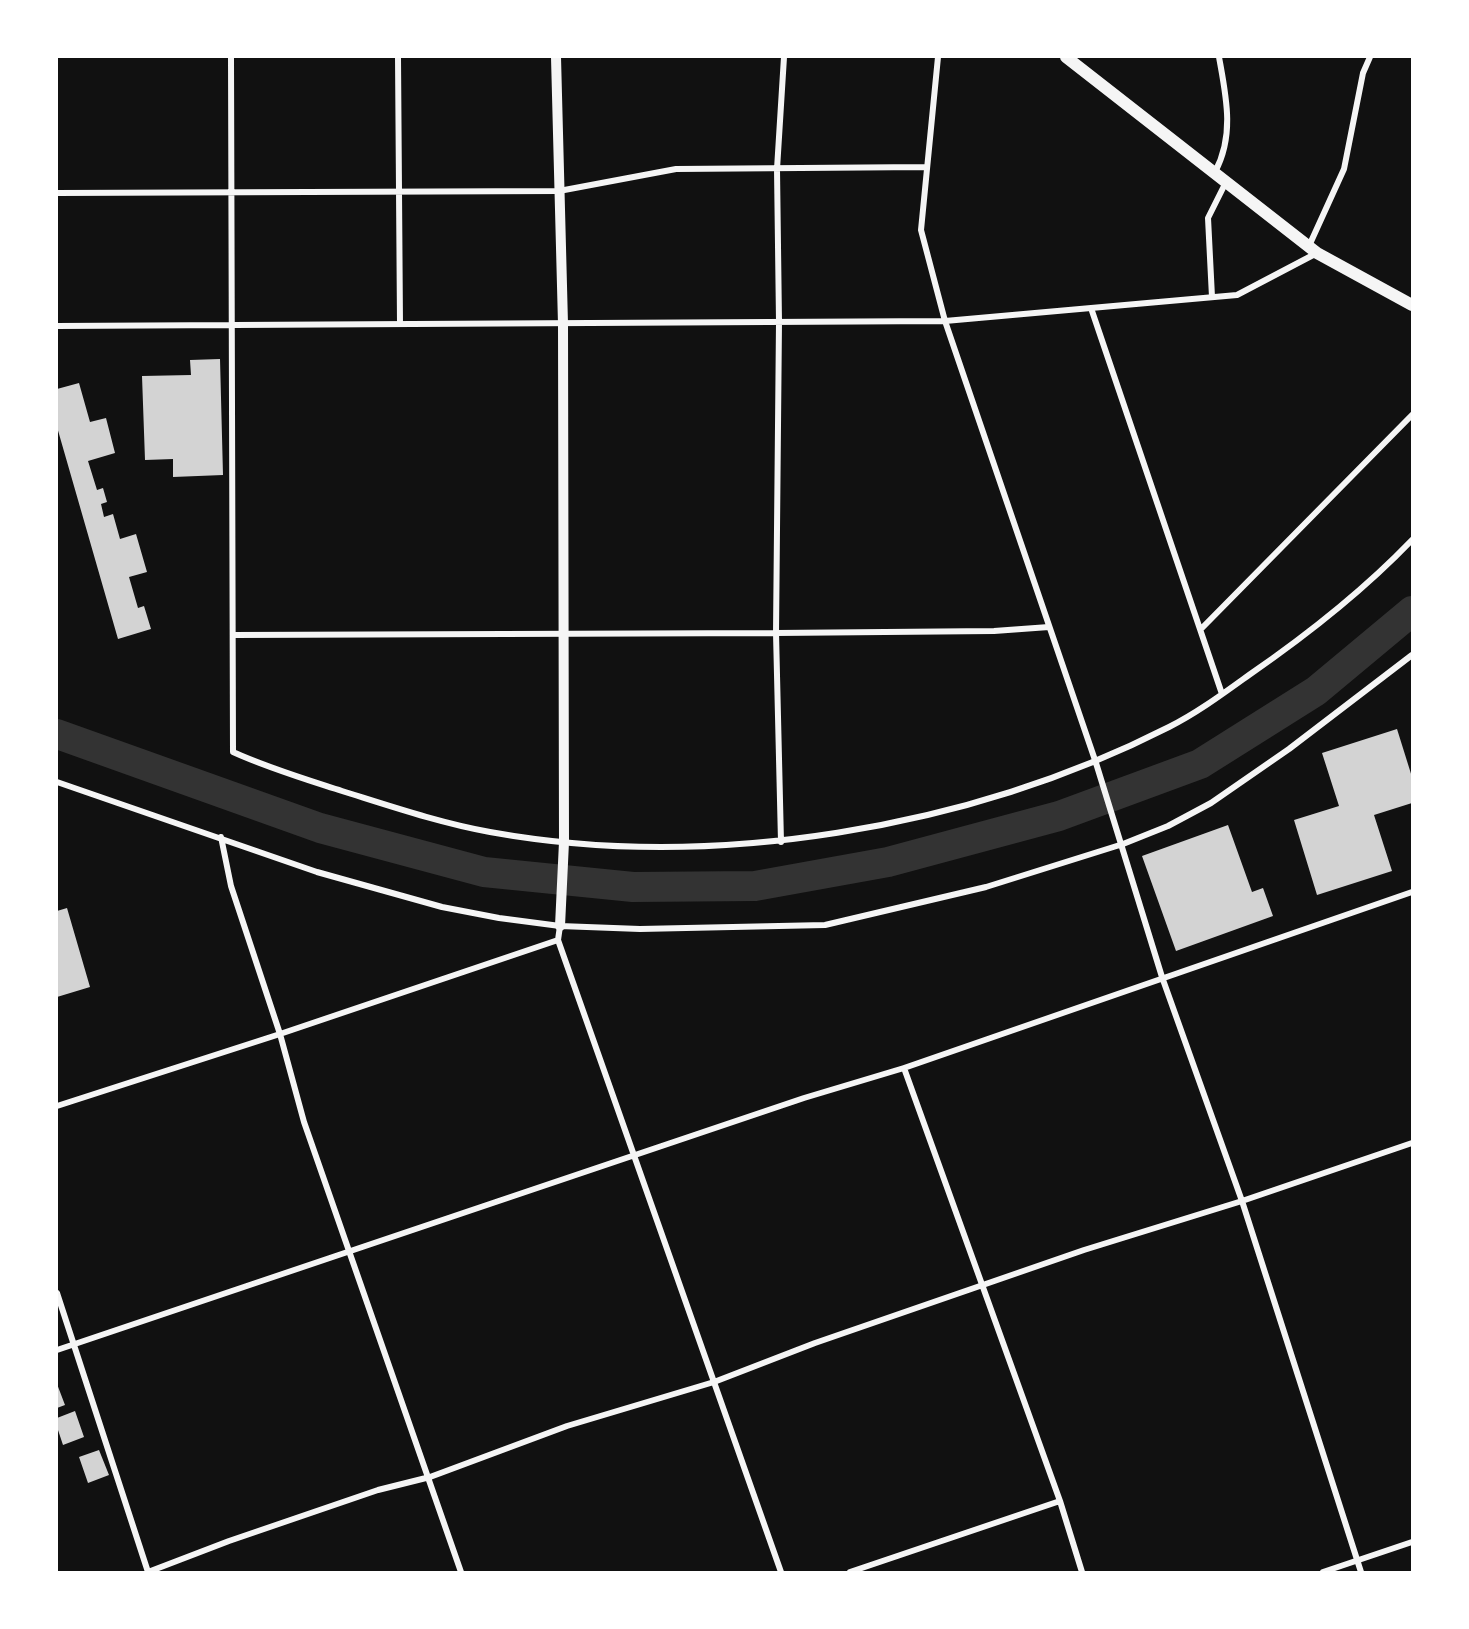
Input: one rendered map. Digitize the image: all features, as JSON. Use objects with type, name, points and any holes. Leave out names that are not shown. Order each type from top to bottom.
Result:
[{"type":"main road","points":[[1066,57],[1313,250],[1410,301]]},
{"type":"street","points":[[231,57],[233,752],[262,765],[409,812],[490,832],[646,848],[781,842],[929,813],[1096,762],[1171,726],[1293,645],[1384,570],[1412,540]]},
{"type":"street","points":[[398,57],[400,324]]},
{"type":"street","points":[[556,57],[563,324],[565,633],[564,841],[561,926],[558,940],[781,1572]]},
{"type":"street","points":[[781,842],[776,633],[779,322],[777,169],[784,57]]},
{"type":"street","points":[[938,57],[925,167],[921,230],[945,321],[1123,843],[1162,977],[1242,1201],[1361,1572]]},
{"type":"street","points":[[1215,172],[1224,156],[1228,134],[1226,100],[1219,57]]},
{"type":"street","points":[[57,326],[945,321],[1237,295],[1313,250],[1344,169],[1362,73],[1370,57]]},
{"type":"street","points":[[57,194],[559,191],[675,169],[925,167]]},
{"type":"street","points":[[1212,297],[1209,218],[1226,182]]},
{"type":"street","points":[[1091,308],[1202,628],[1222,694]]},
{"type":"street","points":[[1202,628],[1270,556],[1412,415]]},
{"type":"street","points":[[234,635],[994,631],[1049,627]]},
{"type":"street","points":[[57,782],[317,872],[442,907],[499,918],[561,926],[640,928],[825,925],[986,887],[1123,843],[1168,826],[1211,803],[1289,749],[1412,655]]},
{"type":"street","points":[[221,837],[231,886],[280,1034],[304,1122],[348,1252],[430,1477],[461,1572]]},
{"type":"street","points":[[57,1350],[804,1098],[904,1068],[1412,892]]},
{"type":"street","points":[[57,1106],[558,940]]},
{"type":"street","points":[[904,1068],[948,1184],[982,1286],[1060,1501],[1082,1572]]},
{"type":"street","points":[[57,1293],[148,1572],[229,1541],[378,1490],[430,1477],[567,1426],[714,1382],[815,1343],[1084,1250],[1242,1201],[1412,1143]]},
{"type":"street","points":[[850,1572],[1060,1501]]},
{"type":"street","points":[[1323,1572],[1412,1542]]},
{"type":"building","points":[[220,359],[223,475],[173,477],[173,459],[145,460],[142,376],[191,375],[190,360]]},
{"type":"building","points":[[79,383],[90,422],[106,418],[115,453],[88,461],[97,490],[103,488],[107,502],[101,504],[104,517],[113,514],[120,539],[136,534],[147,572],[129,577],[138,608],[144,606],[151,629],[118,639],[57,427],[57,389]]},
{"type":"building","points":[[1397,729],[1412,777],[1412,803],[1374,815],[1392,871],[1317,895],[1294,820],[1339,806],[1322,753]]},
{"type":"building","points":[[1228,825],[1252,892],[1263,888],[1273,916],[1176,951],[1142,856]]},
{"type":"building","points":[[67,908],[90,987],[57,997],[57,911]]},
{"type":"building","points":[[57,1384],[65,1405],[57,1408]]},
{"type":"building","points":[[75,1411],[84,1437],[63,1445],[57,1427],[57,1418]]},
{"type":"building","points":[[99,1450],[109,1475],[88,1483],[79,1457]]},
{"type":"waterway","points":[[57,734],[320,828],[484,872],[633,887],[755,886],[888,862],[1059,816],[1200,764],[1316,691],[1412,611]]}]
